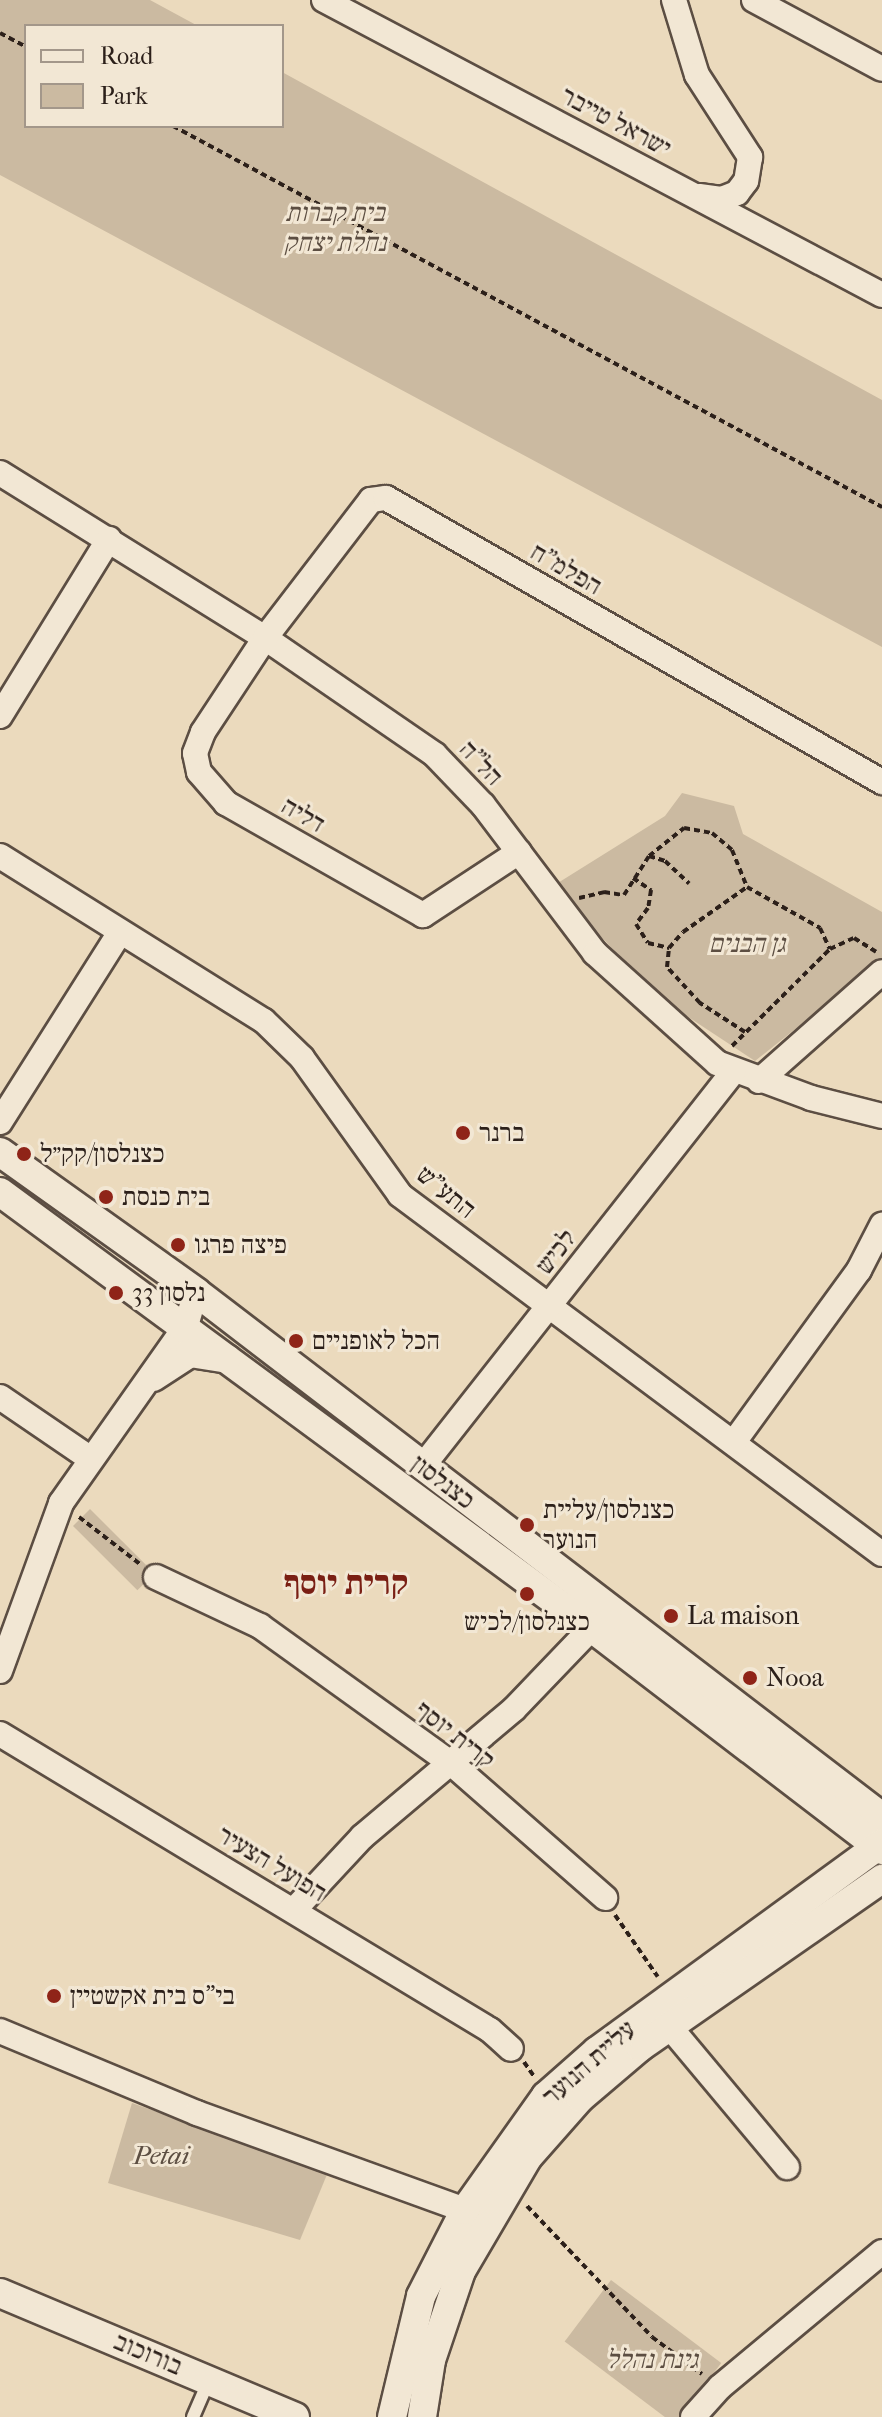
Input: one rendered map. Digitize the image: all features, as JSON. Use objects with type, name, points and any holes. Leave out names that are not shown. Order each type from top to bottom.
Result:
[{"type":"street","name":"ישראל טייבר","points":[[324,0],[882,295]]},
{"type":"street","points":[[674,0],[697,75],[750,157],[746,181],[737,193],[721,199],[697,196]]},
{"type":"street","points":[[754,0],[882,69]]},
{"type":"street","name":"הל\"ה","points":[[0,473],[265,638],[435,755],[519,852],[595,953],[725,1067],[759,1081],[882,1116]]},
{"type":"street","name":"הפלמ\"ח","points":[[265,638],[371,500],[386,498],[882,782]]},
{"type":"street","points":[[0,716],[109,539]]},
{"type":"street","name":"דליה","points":[[265,638],[203,732],[195,753],[199,772],[217,795],[423,915],[519,852]]},
{"type":"street","name":"התע\"ש","points":[[0,856],[283,1037],[400,1195],[882,1554]]},
{"type":"street","points":[[0,1122],[120,932]]},
{"type":"street","points":[[759,1081],[882,972]]},
{"type":"street","name":"לכיש","points":[[422,1467],[550,1306],[725,1067]]},
{"type":"street","name":"כצנלסון","points":[[0,1152],[196,1292],[882,1817]]},
{"type":"street","name":"כצנלסון","points":[[0,1192],[186,1326],[881,1847]]},
{"type":"street","points":[[734,1442],[859,1270],[882,1225]]},
{"type":"street","points":[[0,1671],[10,1603],[61,1503],[153,1377],[186,1326],[196,1292]]},
{"type":"street","points":[[153,1377],[190,1353],[233,1361]]},
{"type":"street","points":[[0,1397],[91,1459]]},
{"type":"street","name":"קרית יוסף","points":[[156,1577],[260,1626],[451,1763],[605,1898]]},
{"type":"street","points":[[294,1910],[362,1837],[514,1709],[589,1626],[602,1616],[617,1616]]},
{"type":"street","name":"הפועל הצעיר","points":[[0,1734],[490,2030],[511,2049]]},
{"type":"street","name":"עליית הנוער","points":[[392,2417],[421,2296],[465,2210],[546,2096],[671,1995],[881,1847]]},
{"type":"street","name":"עליית הנוער","points":[[422,2417],[431,2360],[461,2271],[507,2186],[580,2098],[669,2026],[882,1879]]},
{"type":"street","points":[[669,2026],[787,2167]]},
{"type":"street","points":[[0,2031],[197,2113],[465,2210]]},
{"type":"street","points":[[693,2417],[720,2387],[882,2252]]},
{"type":"street","name":"בורוכוב","points":[[0,2293],[295,2417]]},
{"type":"lane","points":[[193,2417],[209,2380]]},
{"type":"path","points":[[0,33],[24,46]]},
{"type":"path","points":[[177,128],[882,507]]},
{"type":"path","points":[[604,892],[624,895],[649,856],[684,828],[712,833],[732,850],[747,887],[820,928],[830,949]]},
{"type":"path","points":[[649,856],[665,861],[689,883]]},
{"type":"path","points":[[633,878],[651,890],[648,908],[636,924],[648,943],[669,948]]},
{"type":"path","points":[[745,1032],[700,1003],[667,967],[669,948],[747,887]]},
{"type":"path","points":[[725,1067],[745,1032],[830,949],[854,938],[882,956]]},
{"type":"path","points":[[61,1503],[156,1577]]},
{"type":"path","points":[[605,1898],[671,1995]]},
{"type":"path","points":[[511,2049],[546,2096]]},
{"type":"path","points":[[507,2186],[652,2337],[720,2387]]},
{"type":"green space","name":"בית קברות נחלת יצחק","points":[[0,0],[150,0],[194,24],[24,24],[24,128],[284,128],[284,73],[882,400],[882,647],[0,175]]},
{"type":"green space","name":"גן הבנים","points":[[682,793],[734,806],[743,834],[882,912],[882,960],[755,1061],[658,997],[553,886],[665,816]]},
{"type":"green space","points":[[90,1509],[154,1573],[137,1590],[73,1526]]},
{"type":"green space","name":"Petai","points":[[132,2103],[328,2172],[300,2240],[108,2183]]},
{"type":"green space","name":"גינת נהלל","points":[[611,2280],[721,2363],[681,2417],[665,2417],[565,2341]]},
{"type":"place","name":"ברנר","points":[[463,1133]]},
{"type":"place","name":"כצנלסון/קק״ל","points":[[24,1154]]},
{"type":"place","name":"בית כנסת","points":[[106,1197]]},
{"type":"place","name":"פיצה פרגו","points":[[178,1245]]},
{"type":"place","name":"נלסון 33","points":[[116,1293]]},
{"type":"place","name":"הכל לאופניים","points":[[296,1341]]},
{"type":"place","name":"כצנלסון/עליית הנוער","points":[[527,1525]]},
{"type":"place","name":"כצנלסון/לכיש","points":[[527,1594]]},
{"type":"place","name":"La maison","points":[[671,1616]]},
{"type":"place","name":"Nooa","points":[[750,1678]]},
{"type":"place","name":"בי\"ס בית אקשטיין","points":[[54,1996]]},
{"type":"district","name":"קרית יוסף","points":[[346,1584]]}]
